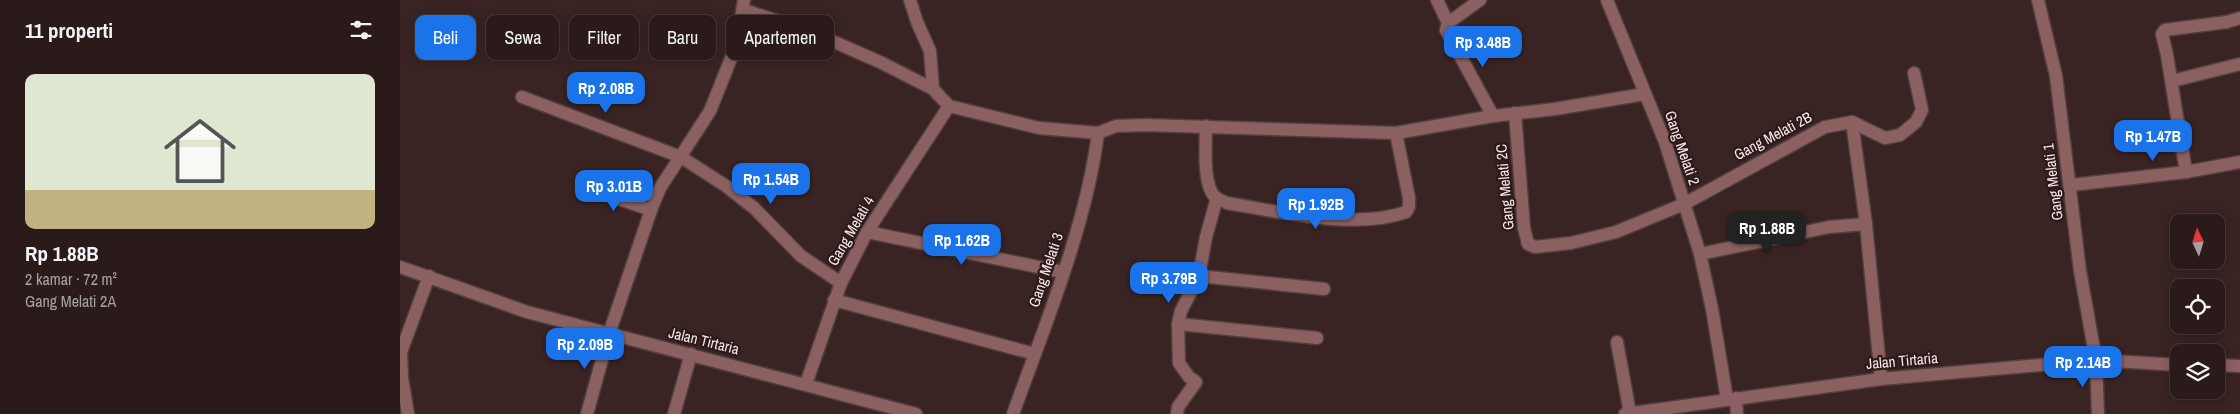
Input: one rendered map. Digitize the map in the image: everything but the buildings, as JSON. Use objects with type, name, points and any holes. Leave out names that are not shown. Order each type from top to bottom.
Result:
[{"type":"street","points":[[910,0],[917,22],[930,51],[933,89]]},
{"type":"street","points":[[1437,0],[1448,23]]},
{"type":"street","points":[[1480,0],[1448,23],[1446,30],[1493,116]]},
{"type":"street","name":"Gang Melati 2","points":[[1607,0],[1665,142],[1700,254],[1731,398],[1738,414]]},
{"type":"street","name":"Gang Melati 1","points":[[2038,0],[2056,76],[2080,271],[2096,360],[2098,414]]},
{"type":"street","points":[[587,414],[609,334],[651,210],[660,188],[710,111],[736,46],[744,5],[882,63],[933,89],[949,106],[1040,128],[1098,133],[1116,126],[1206,126],[1396,133],[1493,116],[1555,109],[1645,94]]},
{"type":"street","points":[[2186,172],[2172,81],[2162,34],[2165,30],[2227,22],[2240,18]]},
{"type":"street","points":[[2172,81],[2240,64]]},
{"type":"street","points":[[1852,122],[1885,138],[1900,135],[1916,122],[1922,110],[1914,74]]},
{"type":"street","points":[[522,97],[681,157],[726,186],[754,208],[801,256],[841,283]]},
{"type":"street","name":"Gang Melati 4","points":[[806,384],[834,300],[867,232],[949,106]]},
{"type":"street","name":"Gang Melati 2C","points":[[1515,113],[1524,228],[1528,244],[1535,246],[1571,243],[1616,232],[1684,204]]},
{"type":"street","points":[[1852,122],[1866,224],[1881,379]]},
{"type":"street","name":"Gang Melati 2B","points":[[1684,204],[1796,141],[1825,127],[1852,122]]},
{"type":"street","points":[[1206,126],[1207,176],[1211,190],[1216,198],[1227,203],[1332,219],[1380,219],[1406,212],[1409,207],[1396,133]]},
{"type":"street","name":"Gang Melati 3","points":[[1013,414],[1084,208],[1094,170],[1098,133]]},
{"type":"street","points":[[2070,186],[2186,172],[2240,162]]},
{"type":"street","points":[[585,187],[651,210]]},
{"type":"street","points":[[1177,414],[1178,407],[1196,382],[1189,377],[1179,363],[1178,324],[1181,310],[1199,276],[1206,236],[1216,198]]},
{"type":"street","points":[[1700,254],[1829,227],[1866,224]]},
{"type":"street","points":[[867,232],[1063,272]]},
{"type":"street","name":"Jalan Tirtaria","points":[[400,267],[527,312],[916,414]]},
{"type":"street","points":[[408,414],[402,378],[401,352],[429,276]]},
{"type":"street","points":[[1199,276],[1324,289]]},
{"type":"street","points":[[834,300],[1035,354]]},
{"type":"street","points":[[1178,324],[1317,338]]},
{"type":"street","points":[[1617,342],[1630,413]]},
{"type":"street","points":[[674,414],[690,354]]},
{"type":"street","name":"Jalan Tirtaria","points":[[1625,414],[1881,379],[2096,360],[2170,364]]},
{"type":"street","points":[[2225,365],[2240,366]]}]
